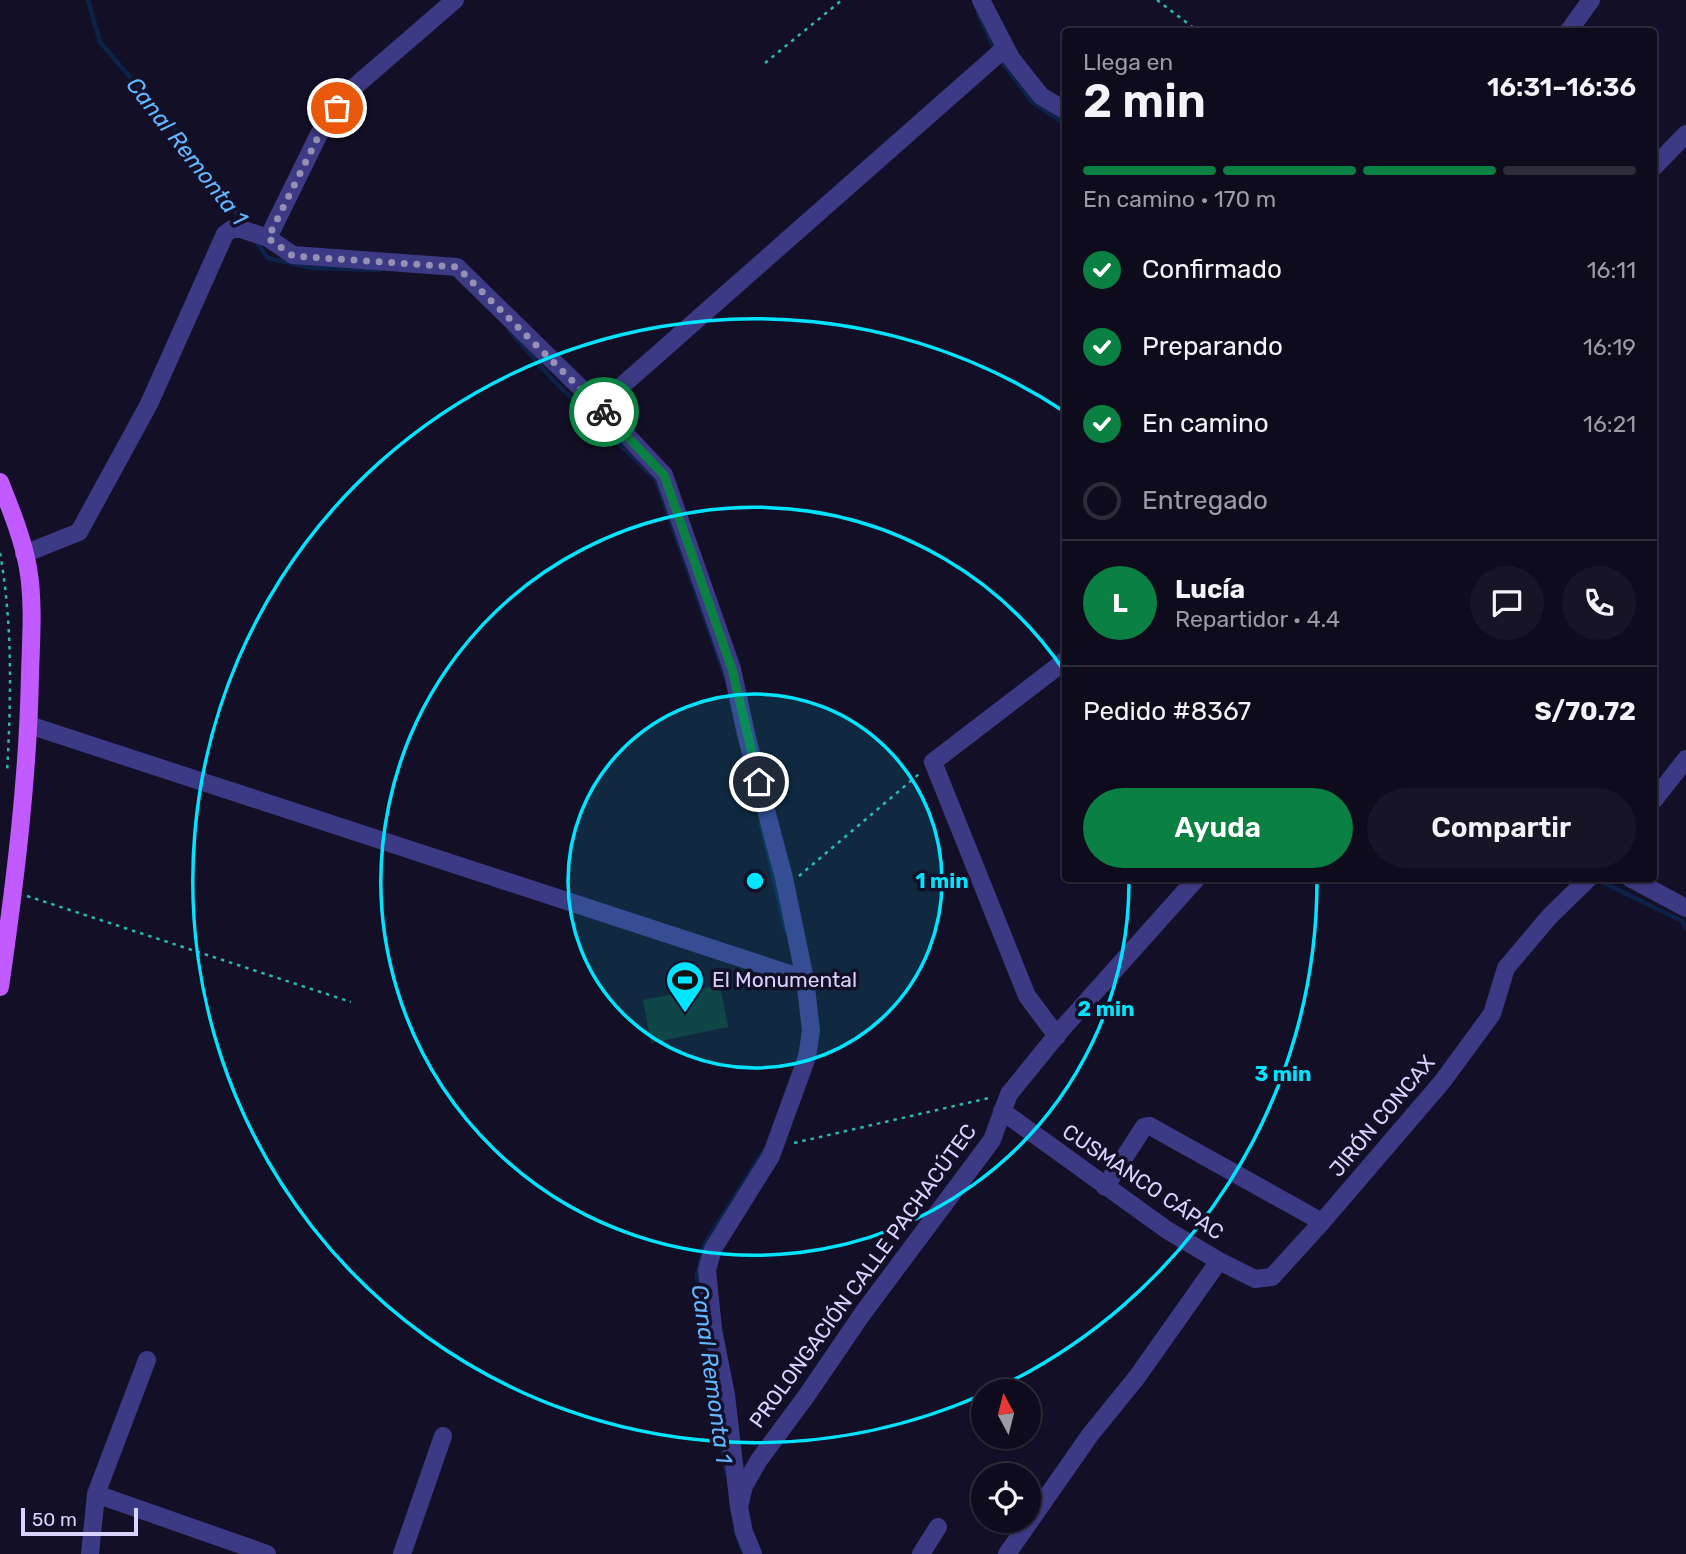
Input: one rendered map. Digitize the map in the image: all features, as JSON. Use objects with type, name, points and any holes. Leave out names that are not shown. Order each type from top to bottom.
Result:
[{"type":"main road","points":[[0,482],[14,518],[28,569],[31,624],[29,725],[14,891],[0,987]]},
{"type":"street","points":[[268,238],[323,127],[352,89],[456,0]]},
{"type":"street","points":[[981,0],[1005,48],[1041,96],[1062,109]]},
{"type":"street","points":[[1571,28],[1591,0]]},
{"type":"street","points":[[599,407],[1005,48]]},
{"type":"street","points":[[1657,164],[1686,134]]},
{"type":"street","points":[[24,554],[79,532],[149,404],[225,234],[232,229],[241,229],[268,238],[293,256],[457,267],[664,475],[732,669],[786,888],[805,979],[811,1031],[807,1057],[774,1148],[713,1249],[707,1270],[713,1329],[726,1395],[739,1507],[744,1532],[753,1554]]},
{"type":"street","points":[[1056,1036],[1027,996],[933,762],[1062,663]]},
{"type":"street","points":[[29,725],[805,979]]},
{"type":"street","points":[[1657,796],[1686,759]]},
{"type":"street","name":"PROLONGACIÓN CALLE PACHACÚTEC","points":[[739,1507],[744,1486],[759,1460],[871,1302],[992,1140],[1009,1094],[1056,1036],[1193,882]]},
{"type":"street","name":"JIRÓN CONCAX","points":[[1322,1222],[1433,1092],[1492,1014],[1506,968],[1550,916],[1584,882]]},
{"type":"street","points":[[1637,882],[1686,908]]},
{"type":"street","name":"CUSMANCO CÁPAC","points":[[1002,1111],[1167,1230],[1255,1279],[1272,1277],[1322,1222]]},
{"type":"street","points":[[1105,1187],[1147,1126],[1322,1222]]},
{"type":"street","points":[[1007,1554],[1076,1454],[1138,1377],[1219,1261]]},
{"type":"street","points":[[90,1554],[96,1494],[147,1360]]},
{"type":"street","points":[[402,1554],[443,1436]]},
{"type":"street","points":[[96,1494],[267,1554]]},
{"type":"street","points":[[921,1554],[939,1527]]},
{"type":"path","points":[[765,62],[842,0]]},
{"type":"path","points":[[1157,0],[1194,28]]},
{"type":"path","points":[[0,553],[10,638],[10,719],[6,783]]},
{"type":"path","points":[[786,888],[933,762]]},
{"type":"path","points":[[14,891],[351,1002]]},
{"type":"path","points":[[774,1148],[1009,1094]]},
{"type":"green space","name":"El Monumental","points":[[720,985],[728,1027],[651,1043],[643,1000]]},
{"type":"waterway","name":"Canal Remonta 1","points":[[88,0],[100,42],[173,127],[244,224]]},
{"type":"waterway","points":[[978,13],[995,50]]},
{"type":"waterway","points":[[999,58],[1032,102],[1062,122]]},
{"type":"waterway","name":"Canal Remonta 1","points":[[255,240],[268,258],[313,268],[379,270]]},
{"type":"waterway","name":"Canal Remonta 1","points":[[509,330],[552,379],[656,480],[726,679]]},
{"type":"waterway","name":"Canal Remonta 1","points":[[761,824],[786,931]]},
{"type":"waterway","points":[[1602,882],[1682,921],[1686,928]]},
{"type":"waterway","name":"Canal Remonta 1","points":[[704,1327],[697,1276],[705,1243],[765,1149]]},
{"type":"waterway","name":"Canal Remonta 1","points":[[706,1336],[726,1473]]},
{"type":"waterway","name":"Canal Remonta 1","points":[[735,1530],[744,1554]]},
{"type":"way so far","points":[[337,108],[323,127],[268,238],[293,256],[457,267],[604,412]]},
{"type":"place","name":"El Monumental","points":[[685,1014]]},
{"type":"route","points":[[604,412],[664,475],[732,669],[759,782]]}]
